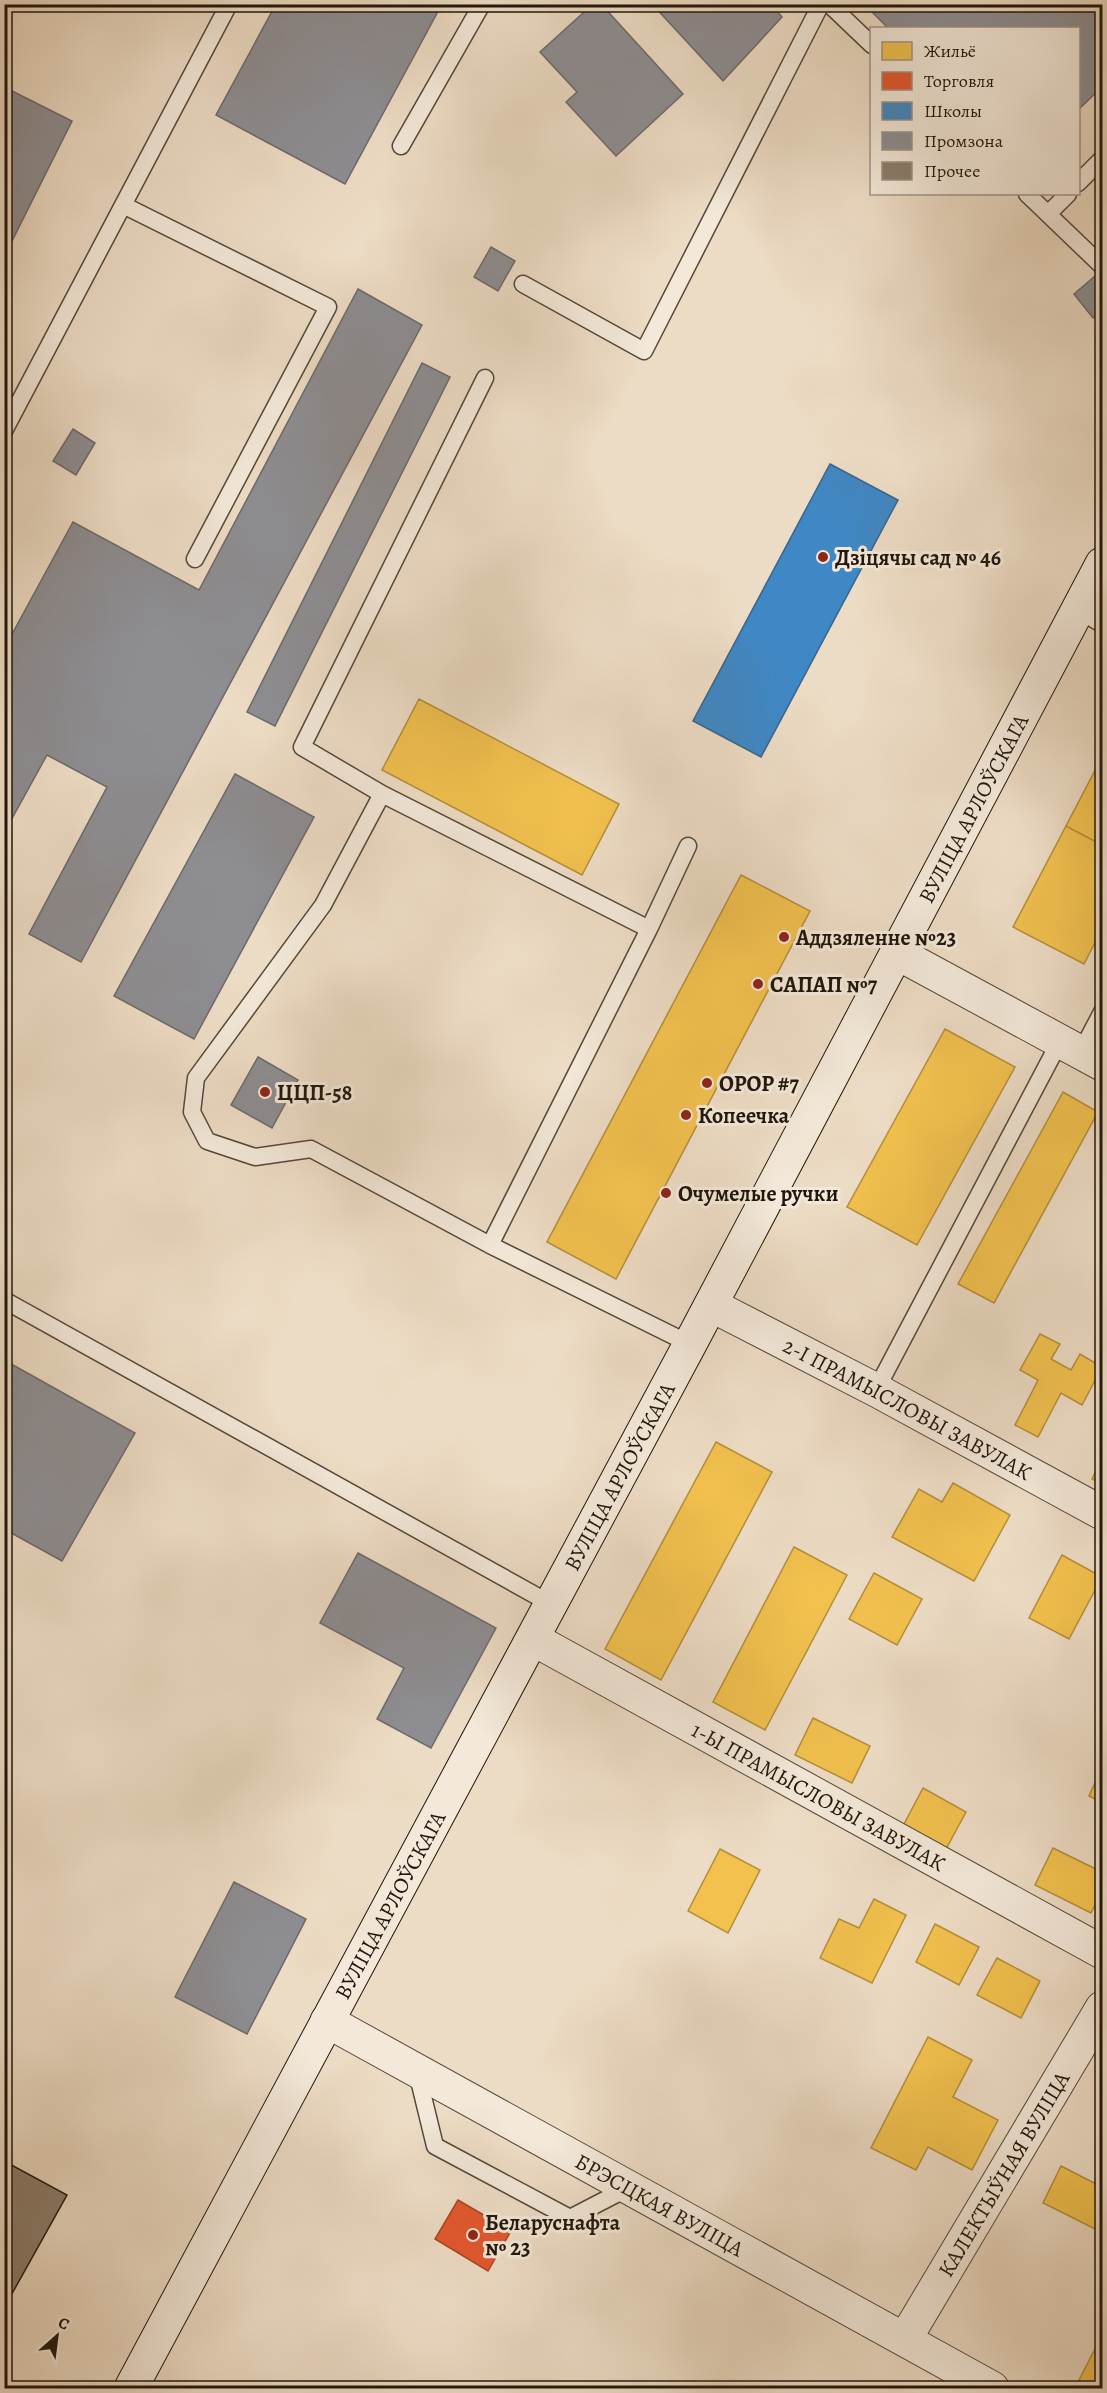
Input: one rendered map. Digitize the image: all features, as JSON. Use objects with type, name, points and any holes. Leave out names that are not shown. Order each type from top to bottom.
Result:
[{"type":"street","name":"ВУЛІЦА АРЛОЎСКАГА","points":[[131,2388],[552,1604],[897,953],[1090,617],[1102,564]]},
{"type":"street","points":[[897,953],[1081,1052]]},
{"type":"street","name":"2-І ПРАМЫСЛОВЫ ЗАВУЛАК","points":[[711,1305],[876,1390],[1102,1513]]},
{"type":"street","name":"1-Ы ПРАМЫСЛОВЫ ЗАВУЛАК","points":[[532,1639],[1102,1952]]},
{"type":"street","name":"КАЛЕКТЫЎНАЯ ВУЛІЦА","points":[[905,2339],[1102,2008]]},
{"type":"street","name":"БРЭСЦКАЯ ВУЛІЦА","points":[[327,2021],[992,2388]]},
{"type":"lane","points":[[4,431],[229,4]]},
{"type":"lane","points":[[400,146],[482,4]]},
{"type":"lane","points":[[523,284],[644,351],[821,4]]},
{"type":"lane","points":[[829,4],[870,43]]},
{"type":"lane","points":[[1080,181],[1102,159]]},
{"type":"lane","points":[[1027,195],[1102,266]]},
{"type":"lane","points":[[1048,214],[1067,195]]},
{"type":"lane","points":[[123,205],[328,307],[195,559]]},
{"type":"lane","points":[[485,378],[302,747],[382,794],[649,929]]},
{"type":"lane","points":[[382,794],[323,904],[196,1078],[192,1112],[207,1141],[255,1157],[311,1149],[490,1245],[690,1344]]},
{"type":"lane","points":[[490,1245],[649,929],[688,846]]},
{"type":"lane","points":[[876,1390],[1081,1052],[1102,1011]]},
{"type":"lane","points":[[4,1300],[552,1604]]},
{"type":"lane","points":[[417,2071],[435,2146],[570,2218],[628,2188]]},
{"type":"building: Жильё","points":[[419,699],[619,804],[582,875],[382,770]]},
{"type":"building: Жильё","points":[[1102,757],[1102,845],[1066,826]]},
{"type":"building: Жильё","points":[[1066,826],[1102,845],[1102,929],[1084,964],[1013,927]]},
{"type":"building: Жильё","points":[[741,875],[810,911],[616,1279],[547,1242]]},
{"type":"building: Жильё","points":[[945,1029],[1015,1067],[917,1245],[847,1207]]},
{"type":"building: Жильё","points":[[1063,1092],[1098,1112],[994,1303],[958,1284]]},
{"type":"building: Жильё","points":[[1040,1334],[1060,1344],[1051,1359],[1071,1370],[1080,1354],[1102,1367],[1082,1405],[1061,1393],[1038,1437],[1015,1425],[1038,1380],[1020,1370]]},
{"type":"building: Жильё","points":[[716,1442],[772,1472],[661,1680],[605,1649]]},
{"type":"building: Жильё","points":[[1102,1458],[1102,1484],[1092,1479]]},
{"type":"building: Жильё","points":[[953,1483],[1010,1515],[974,1581],[892,1537],[919,1489],[942,1502]]},
{"type":"building: Жильё","points":[[794,1547],[847,1575],[765,1730],[713,1702]]},
{"type":"building: Жильё","points":[[1062,1555],[1102,1577],[1069,1639],[1029,1618]]},
{"type":"building: Жильё","points":[[874,1573],[922,1599],[897,1645],[849,1619]]},
{"type":"building: Жильё","points":[[813,1718],[870,1746],[852,1783],[795,1755]]},
{"type":"building: Жильё","points":[[1102,1767],[1102,1803],[1089,1796]]},
{"type":"building: Жильё","points":[[923,1788],[966,1812],[946,1849],[903,1826]]},
{"type":"building: Жильё","points":[[1053,1848],[1102,1872],[1102,1891],[1091,1913],[1035,1885]]},
{"type":"building: Жильё","points":[[720,1849],[760,1870],[728,1933],[688,1911]]},
{"type":"building: Жильё","points":[[874,1899],[906,1915],[872,1983],[820,1958],[839,1919],[859,1928]]},
{"type":"building: Жильё","points":[[935,1924],[979,1947],[959,1985],[916,1962]]},
{"type":"building: Жильё","points":[[997,1958],[1040,1981],[1021,2018],[977,1995]]},
{"type":"building: Жильё","points":[[928,2037],[972,2060],[953,2097],[998,2120],[972,2170],[928,2147],[916,2170],[871,2148]]},
{"type":"building: Жильё","points":[[1061,2166],[1102,2187],[1102,2225],[1099,2231],[1043,2203]]},
{"type":"building: Жильё","points":[[1102,2335],[1102,2388],[1075,2388]]},
{"type":"building: Торговля","points":[[458,2200],[511,2231],[488,2271],[435,2239]]},
{"type":"building: Школы","name":"Дзіцячы сад № 46","points":[[830,464],[898,500],[761,757],[693,721]]},
{"type":"building: Промзона","points":[[276,4],[442,4],[345,184],[216,115]]},
{"type":"building: Промзона","points":[[593,4],[601,4],[683,94],[616,156],[566,102],[577,92],[540,52]]},
{"type":"building: Промзона","points":[[652,4],[771,4],[782,17],[723,81]]},
{"type":"building: Промзона","points":[[864,4],[1102,4],[1102,87],[1080,108],[1080,27],[887,27]]},
{"type":"building: Промзона","points":[[4,87],[72,121],[4,257]]},
{"type":"building: Промзона","points":[[491,247],[515,261],[498,291],[474,277]]},
{"type":"building: Промзона","points":[[1095,276],[1102,285],[1102,311],[1093,318],[1074,294]]},
{"type":"building: Промзона","points":[[358,289],[422,325],[81,962],[29,934],[107,787],[47,755],[4,833],[4,649],[73,522],[199,590]]},
{"type":"building: Промзона","points":[[422,363],[450,377],[275,726],[247,712]]},
{"type":"building: Промзона","points":[[73,429],[95,443],[76,475],[53,461]]},
{"type":"building: Промзона","points":[[235,774],[314,817],[194,1039],[114,996]]},
{"type":"building: Промзона","name":"ЦЦП-58","points":[[258,1057],[298,1080],[272,1128],[231,1105]]},
{"type":"building: Промзона","points":[[4,1360],[135,1433],[62,1561],[4,1529]]},
{"type":"building: Промзона","points":[[358,1553],[496,1628],[431,1748],[377,1719],[404,1668],[320,1623]]},
{"type":"building: Промзона","points":[[234,1882],[306,1919],[247,2034],[175,1997]]},
{"type":"building: Прочее","points":[[4,2161],[67,2195],[4,2308]]},
{"type":"place","name":"Дзіцячы сад № 46","points":[[823,557]]},
{"type":"place","name":"Аддзяленне №23","points":[[784,937]]},
{"type":"place","name":"САПАП №7","points":[[758,984]]},
{"type":"place","name":"OPOP #7","points":[[707,1083]]},
{"type":"place","name":"ЦЦП-58","points":[[265,1092]]},
{"type":"place","name":"Копеечка","points":[[686,1115]]},
{"type":"place","name":"Очумелые ручки","points":[[666,1193]]},
{"type":"place","name":"Беларуснафта № 23","points":[[473,2235]]}]
